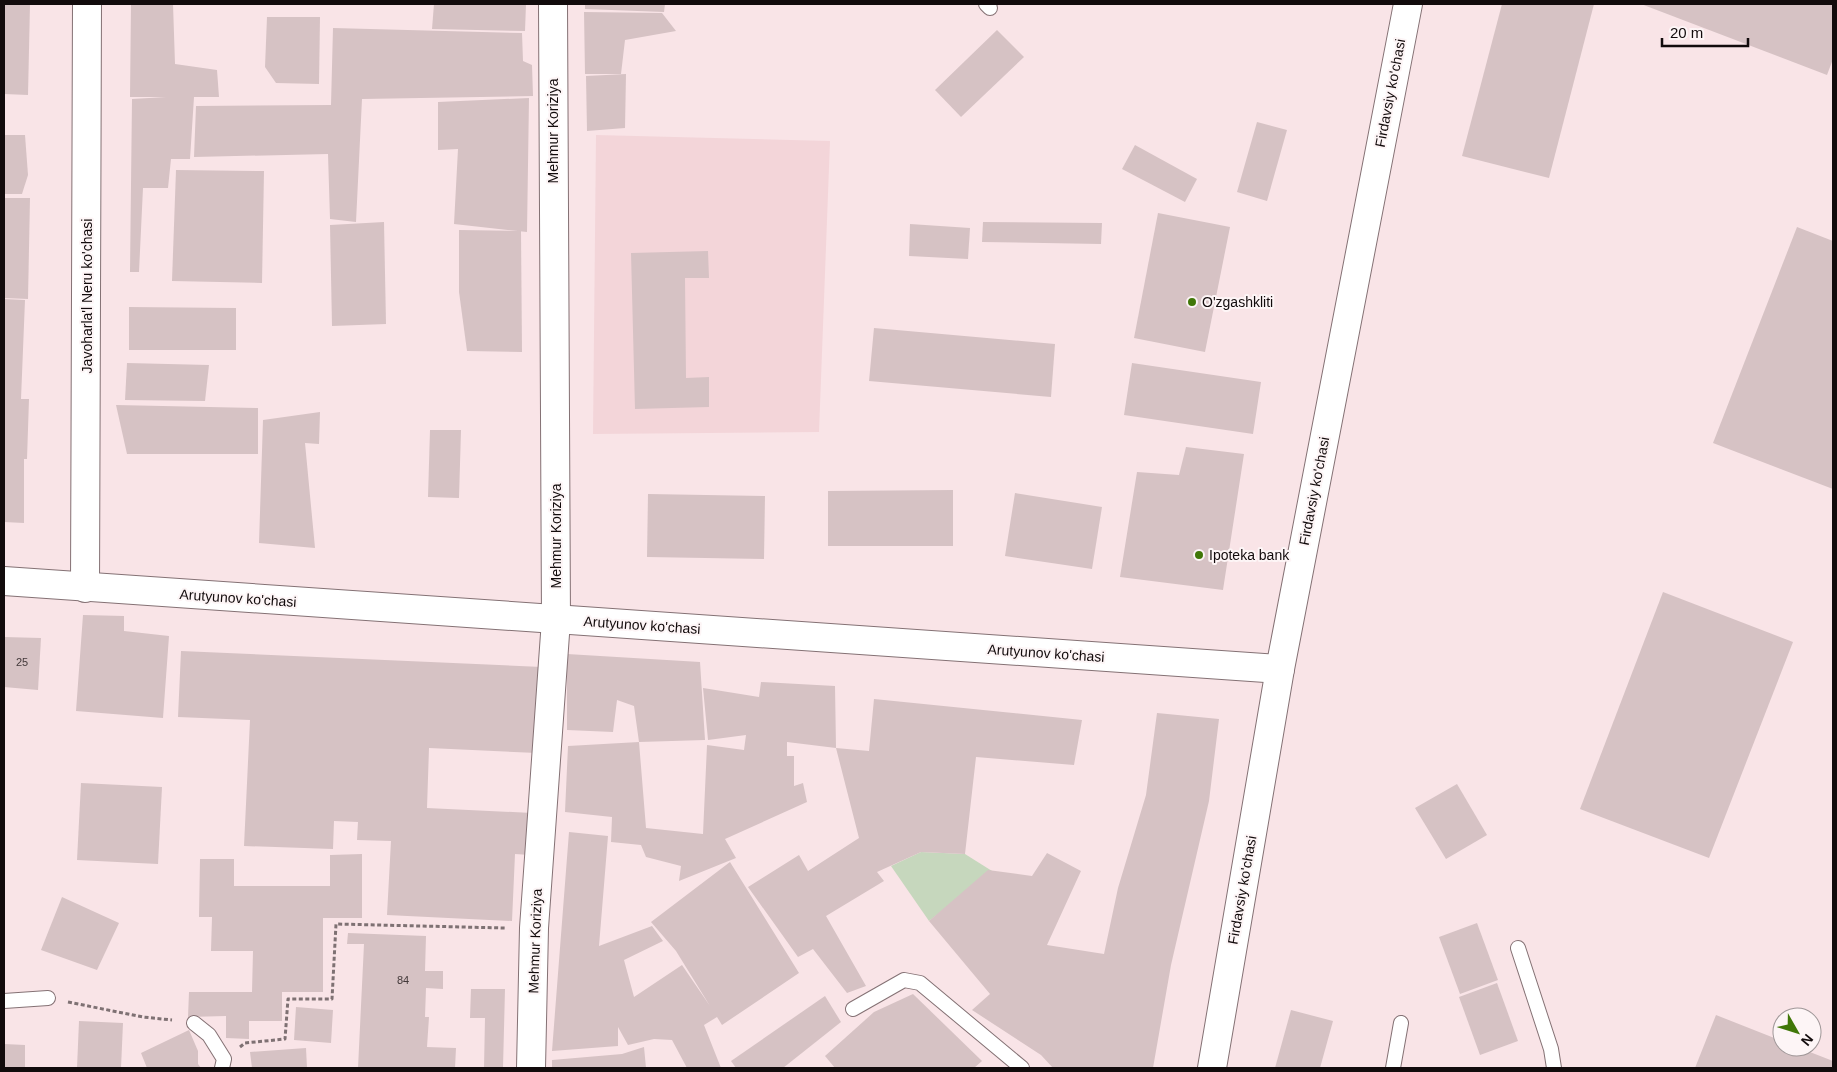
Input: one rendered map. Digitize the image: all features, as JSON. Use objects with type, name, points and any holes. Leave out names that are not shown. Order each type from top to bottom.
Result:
[{"type":"street","name":"Javoharla'l Neru ko'chasi","points":[[85,588],[87,4]]},
{"type":"street","name":"Mehmur Koriziya","points":[[531,1068],[534,928],[556,620],[552,4]]},
{"type":"street","name":"Firdavsiy ko'chasi","points":[[1212,1068],[1280,669],[1408,4]]},
{"type":"street","name":"Arutyunov ko'chasi","points":[[4,581],[1280,669]]},
{"type":"lane","points":[[1518,948],[1548,1041],[1554,1068]]},
{"type":"lane","points":[[853,1009],[904,980],[920,983],[1022,1068]]},
{"type":"lane","points":[[4,1001],[48,998]]},
{"type":"lane","points":[[194,1023],[208,1035],[223,1064]]},
{"type":"lane","points":[[1393,1068],[1402,1023]]},
{"type":"path","points":[[223,1064],[245,1043],[286,1039],[288,999],[332,999],[336,924],[534,928]]},
{"type":"path","points":[[48,998],[143,1017],[194,1023]]},
{"type":"shaded area","points":[[596,135],[830,141],[819,432],[593,434]]},
{"type":"green space","points":[[921,852],[965,854],[992,871],[929,921],[891,866]]},
{"type":"building","points":[[4,4],[30,4],[28,95],[4,94]]},
{"type":"building","points":[[131,4],[173,4],[175,64],[217,70],[219,97],[194,97],[190,159],[171,159],[168,188],[143,188],[139,272],[130,272],[132,99],[166,97],[130,97]]},
{"type":"building","points":[[434,4],[526,4],[525,31],[432,29]]},
{"type":"building","points":[[585,4],[665,4],[664,12],[585,9]]},
{"type":"building","points":[[1502,4],[1594,4],[1549,178],[1462,156]]},
{"type":"building","points":[[1641,4],[1833,4],[1833,59],[1827,75]]},
{"type":"building","points":[[584,12],[662,13],[676,31],[625,40],[621,74],[585,74]]},
{"type":"building","points":[[267,17],[320,17],[319,84],[276,83],[265,67]]},
{"type":"building","points":[[333,28],[522,33],[523,61],[532,65],[533,96],[362,99],[356,222],[330,219],[328,154],[194,157],[196,106],[331,105]]},
{"type":"building","points":[[997,30],[1024,57],[961,117],[935,90]]},
{"type":"building","points":[[626,74],[625,128],[587,131],[586,76]]},
{"type":"building","points":[[529,98],[527,232],[454,224],[458,149],[438,150],[438,102]]},
{"type":"building","points":[[1257,122],[1287,130],[1267,201],[1237,192]]},
{"type":"building","points":[[4,135],[25,135],[28,175],[22,194],[4,194]]},
{"type":"building","points":[[1135,145],[1197,179],[1185,202],[1122,169]]},
{"type":"building","points":[[176,170],[264,171],[262,283],[172,281]]},
{"type":"building","points":[[4,198],[30,198],[28,299],[4,298]]},
{"type":"building","points":[[1158,213],[1230,227],[1205,352],[1134,338]]},
{"type":"building","points":[[384,222],[386,324],[332,326],[330,225]]},
{"type":"building","points":[[983,222],[1102,223],[1101,244],[982,242]]},
{"type":"building","points":[[910,224],[970,228],[968,259],[909,256]]},
{"type":"building","points":[[1797,227],[1833,241],[1833,489],[1713,443]]},
{"type":"building","points":[[459,230],[521,231],[522,352],[467,351],[459,292]]},
{"type":"building","points":[[708,251],[709,278],[685,278],[686,378],[709,377],[709,407],[635,409],[631,253]]},
{"type":"building","points":[[4,299],[25,300],[21,399],[29,399],[27,459],[24,459],[24,523],[4,522]]},
{"type":"building","points":[[129,307],[236,308],[236,350],[129,350]]},
{"type":"building","points":[[874,328],[1055,344],[1051,397],[869,381]]},
{"type":"building","points":[[127,363],[209,365],[205,401],[125,400]]},
{"type":"building","points":[[1132,363],[1261,382],[1253,434],[1124,415]]},
{"type":"building","points":[[116,405],[258,408],[258,454],[127,454]]},
{"type":"building","points":[[320,412],[319,444],[305,443],[315,548],[259,543],[263,420]]},
{"type":"building","points":[[430,430],[461,430],[459,498],[428,497]]},
{"type":"building","points":[[1186,447],[1244,454],[1223,590],[1120,577],[1137,472],[1179,475]]},
{"type":"building","points":[[953,490],[953,546],[828,546],[828,491]]},
{"type":"building","points":[[1015,493],[1102,507],[1092,569],[1005,556]]},
{"type":"building","points":[[648,494],[765,496],[764,559],[647,557]]},
{"type":"building","points":[[1663,592],[1793,642],[1709,858],[1580,809]]},
{"type":"building","points":[[83,615],[124,616],[124,631],[169,636],[163,718],[76,711]]},
{"type":"building","points":[[4,637],[41,638],[38,690],[4,687]]},
{"type":"building","points":[[181,651],[542,667],[537,753],[429,748],[427,808],[532,813],[530,855],[515,854],[512,921],[387,915],[391,841],[357,840],[358,822],[334,821],[333,849],[244,846],[250,720],[178,717]]},
{"type":"building","points":[[567,654],[700,662],[705,740],[639,742],[634,706],[617,700],[613,732],[567,730]]},
{"type":"building","points":[[761,682],[835,686],[836,748],[787,742],[787,756],[794,756],[794,786],[803,783],[807,802],[725,839],[736,858],[679,881],[681,866],[646,857],[641,845],[611,842],[612,817],[565,812],[568,746],[639,742],[646,828],[703,834],[707,745],[744,750],[746,735],[708,740],[703,688],[759,697]]},
{"type":"building","points":[[874,699],[1082,720],[1074,765],[976,757],[965,854],[921,852],[877,872],[884,881],[826,916],[866,986],[847,993],[813,949],[798,957],[748,887],[799,855],[808,871],[859,838],[836,748],[869,751]]},
{"type":"building","points":[[1157,713],[1219,719],[1209,801],[1171,965],[1153,1068],[1053,1068],[1041,1055],[972,1010],[990,994],[929,921],[988,870],[1032,876],[1047,853],[1081,871],[1047,945],[1104,954],[1118,888],[1146,795]]},
{"type":"building","points":[[81,783],[162,787],[158,864],[77,860]]},
{"type":"building","points":[[1457,784],[1487,835],[1446,859],[1415,808]]},
{"type":"building","points":[[569,832],[608,836],[599,946],[652,926],[663,941],[624,960],[634,997],[682,965],[710,1006],[676,951],[651,922],[730,862],[799,973],[722,1025],[717,1017],[704,1025],[721,1068],[687,1068],[672,1040],[654,1039],[628,1045],[618,1027],[618,1046],[552,1051]]},
{"type":"building","points":[[362,854],[362,918],[323,918],[323,992],[282,992],[282,1021],[249,1021],[249,1039],[226,1038],[226,1016],[188,1017],[189,992],[252,992],[253,951],[211,951],[212,917],[199,917],[200,859],[234,859],[234,886],[330,886],[330,855]]},
{"type":"building","points":[[62,897],[119,923],[97,970],[41,950]]},
{"type":"building","points":[[1477,923],[1498,980],[1460,994],[1439,937]]},
{"type":"building","points":[[348,933],[426,936],[425,971],[443,971],[443,989],[426,988],[425,1017],[429,1017],[427,1047],[456,1048],[455,1068],[358,1068],[364,944],[347,944]]},
{"type":"building","points":[[1497,983],[1518,1041],[1480,1055],[1459,997]]},
{"type":"building","points":[[471,989],[505,989],[503,1068],[484,1068],[485,1018],[470,1018]]},
{"type":"building","points":[[913,994],[982,1061],[974,1068],[835,1068],[825,1056],[874,1012]]},
{"type":"building","points":[[825,996],[841,1022],[783,1068],[736,1068],[731,1061]]},
{"type":"building","points":[[296,1007],[333,1010],[331,1043],[294,1040]]},
{"type":"building","points":[[1291,1010],[1333,1021],[1320,1068],[1275,1068]]},
{"type":"building","points":[[1716,1015],[1772,1037],[1772,1057],[1822,1057],[1833,1061],[1833,1068],[1695,1068]]},
{"type":"building","points":[[79,1021],[123,1023],[121,1068],[77,1068]]},
{"type":"building","points":[[189,1030],[198,1051],[198,1064],[201,1068],[147,1068],[141,1053]]},
{"type":"building","points":[[4,1044],[25,1045],[25,1068],[4,1068]]},
{"type":"building","points":[[644,1047],[646,1068],[552,1068],[552,1060],[622,1054]]},
{"type":"building","points":[[306,1048],[307,1068],[252,1068],[250,1052]]},
{"type":"place","name":"O'zgashkliti","points":[[1192,302]]},
{"type":"place","name":"Ipoteka bank","points":[[1199,555]]}]
